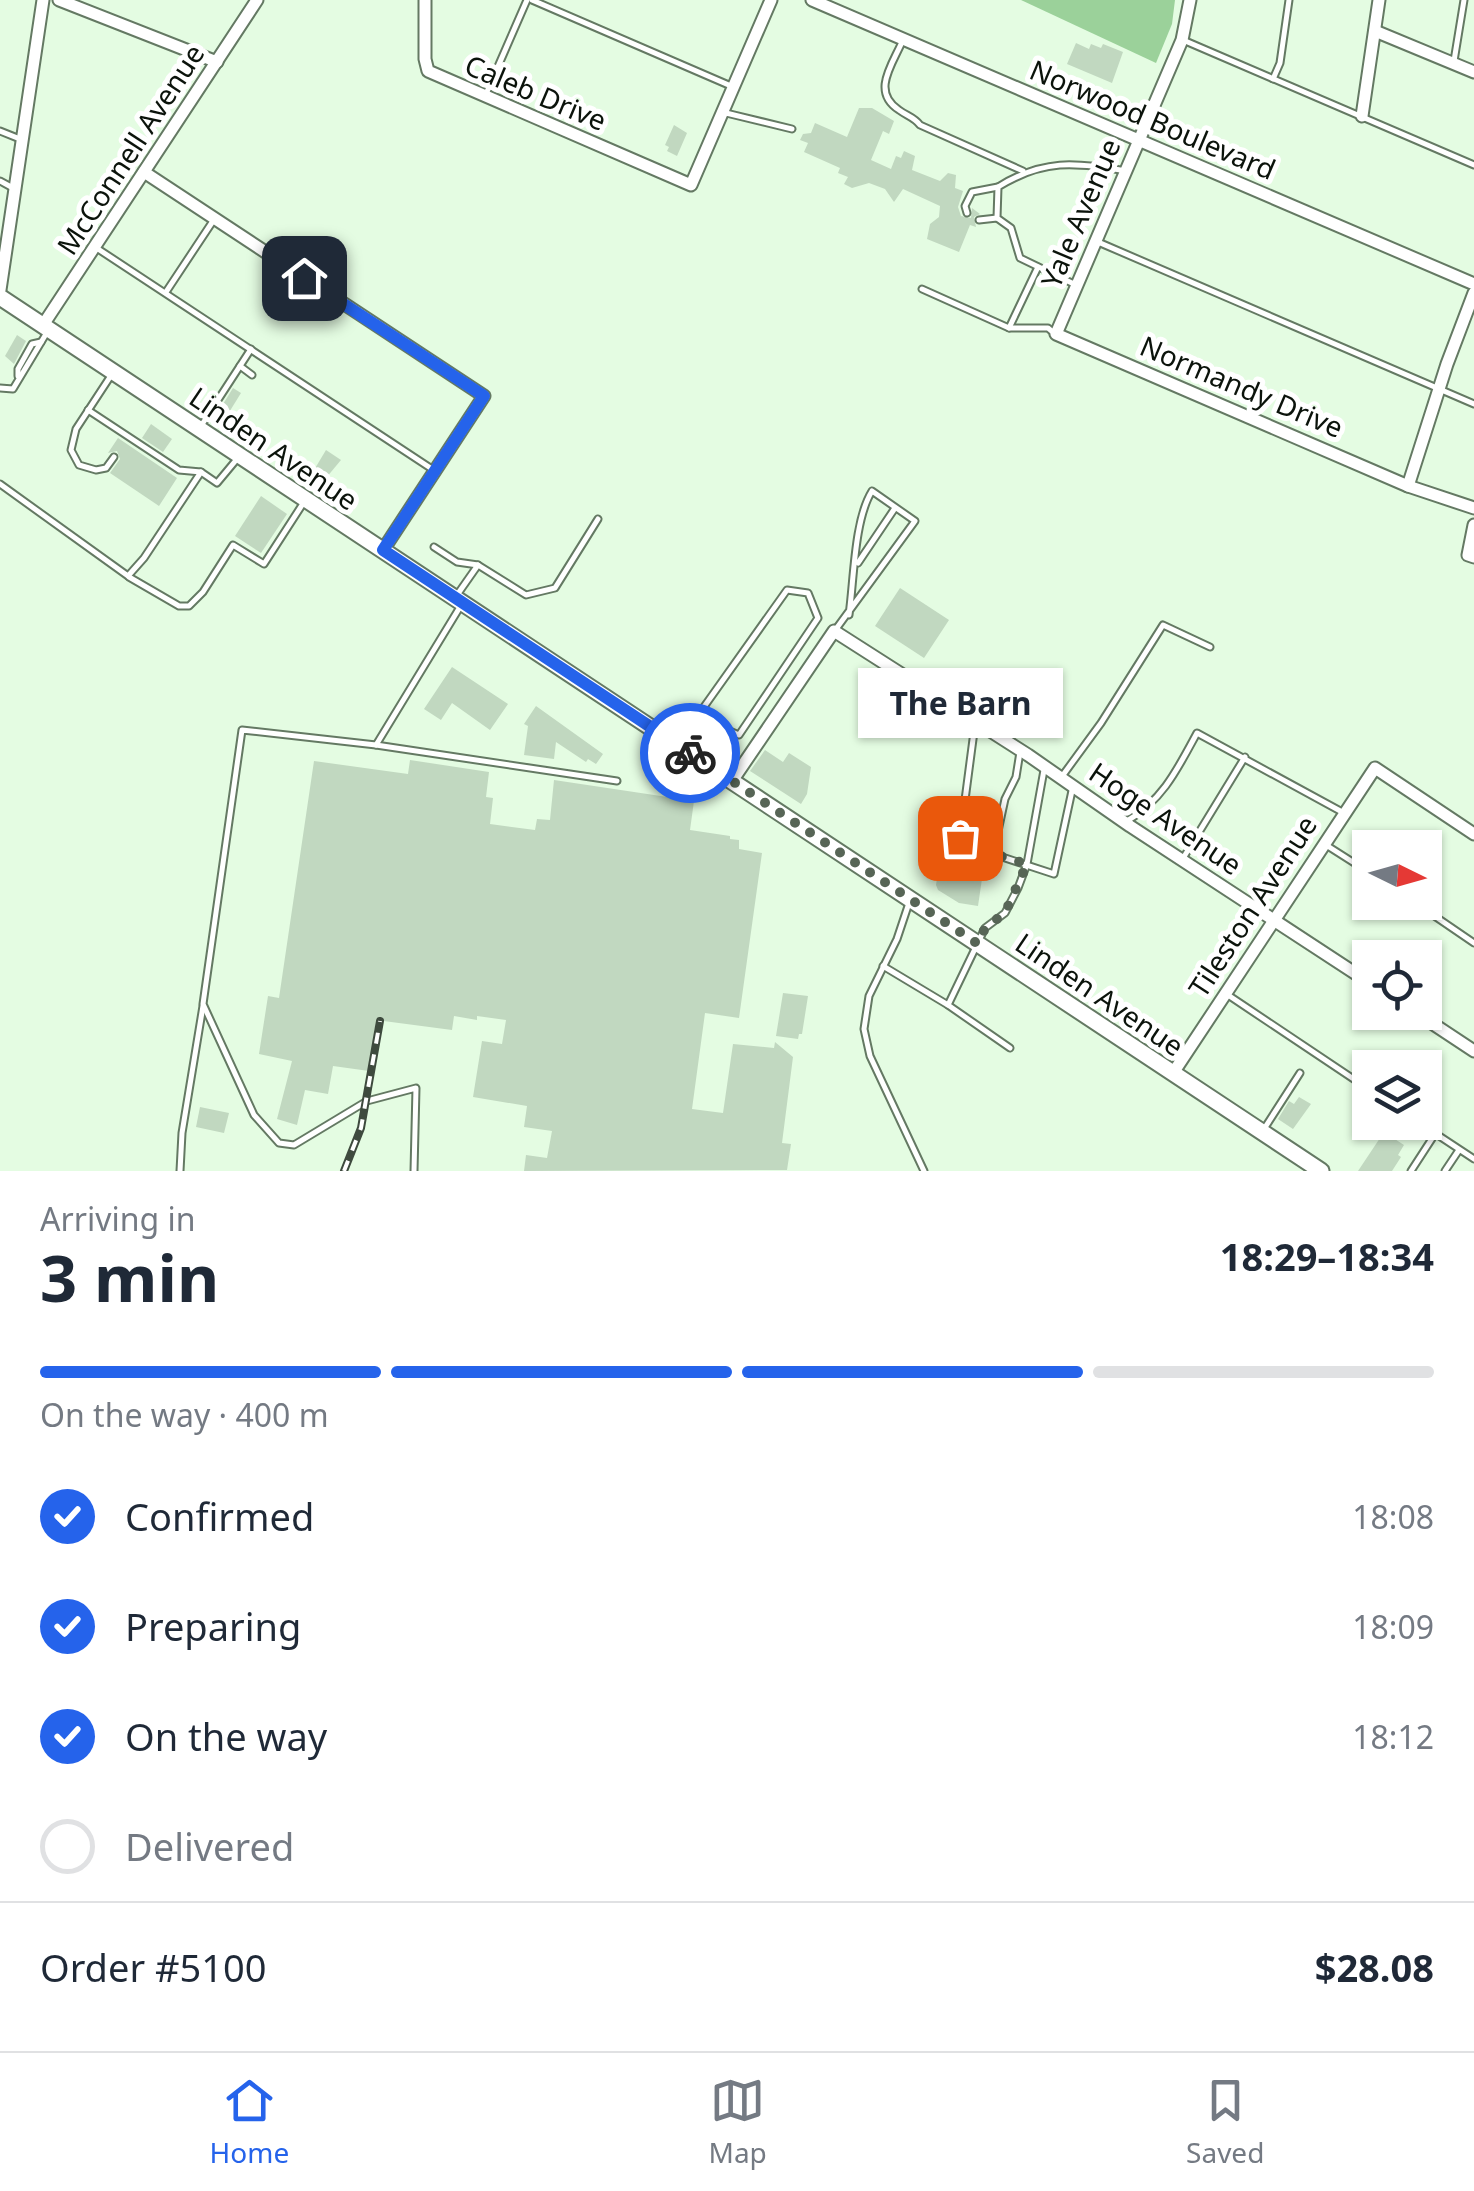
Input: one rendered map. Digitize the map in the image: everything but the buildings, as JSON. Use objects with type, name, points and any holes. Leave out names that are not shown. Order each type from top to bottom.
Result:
[{"type":"street","points":[[0,293],[43,0]]},
{"type":"street","points":[[59,0],[217,62]]},
{"type":"street","name":"McConnell Avenue","points":[[44,332],[257,0]]},
{"type":"street","name":"Caleb Drive","points":[[425,0],[428,71],[692,185],[723,112]]},
{"type":"street","points":[[723,112],[771,0]]},
{"type":"street","name":"Norwood Boulevard","points":[[812,0],[1474,284]]},
{"type":"street","name":"Yale Avenue","points":[[1056,334],[1182,40],[1190,0]]},
{"type":"street","points":[[1362,116],[1380,0]]},
{"type":"street","points":[[1375,31],[1474,72]]},
{"type":"street","points":[[144,172],[484,396],[383,550]]},
{"type":"street","name":"Linden Avenue","points":[[0,293],[44,332],[114,372],[1321,1171]]},
{"type":"street","points":[[1408,486],[1474,293]]},
{"type":"street","name":"Normandy Drive","points":[[1056,334],[1408,486],[1474,508]]},
{"type":"street","points":[[1474,525],[1468,554],[1474,557]]},
{"type":"street","points":[[732,782],[834,631]]},
{"type":"street","name":"Hoge Avenue","points":[[834,631],[1352,971]]},
{"type":"street","name":"Tileston Avenue","points":[[1173,1073],[1375,768],[1474,834]]},
{"type":"street","points":[[1442,1030],[1474,1051]]},
{"type":"lane","points":[[485,97],[529,0],[734,88]]},
{"type":"lane","points":[[1273,79],[1280,63],[1289,0]]},
{"type":"lane","points":[[1453,63],[1464,0]]},
{"type":"lane","points":[[904,39],[884,80],[889,102],[920,124],[1023,171]]},
{"type":"lane","points":[[1182,40],[1474,165]]},
{"type":"lane","points":[[723,112],[792,129]]},
{"type":"lane","points":[[0,132],[23,140]]},
{"type":"lane","points":[[966,212],[972,192],[998,186],[1023,171],[1069,164],[1126,171]]},
{"type":"lane","points":[[0,181],[16,190]]},
{"type":"lane","points":[[997,218],[998,186]]},
{"type":"lane","points":[[166,292],[214,218]]},
{"type":"lane","points":[[979,220],[997,218],[1011,228],[1020,258],[1076,285]]},
{"type":"lane","points":[[1095,240],[1474,404]]},
{"type":"lane","points":[[96,247],[435,471]]},
{"type":"lane","points":[[1008,328],[1038,267]]},
{"type":"lane","points":[[922,288],[1008,328],[1048,328],[1056,334]]},
{"type":"lane","points":[[0,388],[13,389],[44,332]]},
{"type":"lane","points":[[199,428],[251,349]]},
{"type":"lane","points":[[240,366],[252,375]]},
{"type":"lane","points":[[114,372],[71,442],[79,465],[96,470],[106,468],[114,457]]},
{"type":"lane","points":[[88,410],[125,439],[179,470],[200,472],[218,484],[240,455]]},
{"type":"lane","points":[[128,576],[200,472]]},
{"type":"lane","points":[[0,484],[128,576],[180,606],[189,606],[202,592],[233,545],[264,564],[306,499]]},
{"type":"lane","points":[[834,631],[849,614],[915,521],[872,491],[866,500],[849,614]]},
{"type":"lane","points":[[856,565],[895,508]]},
{"type":"lane","points":[[434,546],[457,562],[478,565],[526,595],[554,588],[598,520]]},
{"type":"lane","points":[[376,745],[478,565]]},
{"type":"lane","points":[[677,745],[696,716],[787,590],[808,593],[818,618],[739,736],[696,716]]},
{"type":"lane","points":[[1061,778],[1163,626],[1210,647]]},
{"type":"lane","points":[[975,724],[960,838],[993,854],[1054,874],[1072,786]]},
{"type":"lane","points":[[180,1171],[182,1134],[242,730],[616,780]]},
{"type":"lane","points":[[1125,822],[1154,803],[1197,733],[1344,813]]},
{"type":"lane","points":[[993,854],[1020,752]]},
{"type":"lane","points":[[1182,860],[1245,757]]},
{"type":"lane","points":[[948,1004],[985,928],[1005,913],[1027,864],[1045,767]]},
{"type":"lane","points":[[1324,843],[1352,861]]},
{"type":"lane","points":[[910,900],[898,939],[869,996],[864,1028],[870,1056],[924,1171]]},
{"type":"lane","points":[[1440,920],[1474,943]]},
{"type":"lane","points":[[883,966],[948,1004],[1010,1048]]},
{"type":"lane","points":[[1226,993],[1352,1078]]},
{"type":"lane","points":[[203,1004],[254,1116],[279,1143],[294,1145],[366,1101],[416,1088],[414,1171]]},
{"type":"lane","points":[[1262,1132],[1300,1073]]},
{"type":"lane","points":[[1442,1139],[1474,1158]]},
{"type":"lane","points":[[1411,1171],[1431,1140]]},
{"type":"lane","points":[[1445,1171],[1459,1150]]},
{"type":"green space","points":[[1021,0],[1175,0],[1172,24],[1156,63]]},
{"type":"railway","points":[[344,1171],[361,1128],[380,1021]]},
{"type":"way so far","points":[[690,753],[978,944],[985,928],[1005,913],[1027,864],[960,838]]},
{"type":"place","name":"The Barn","points":[[960,838]]},
{"type":"route","points":[[304,278],[484,396],[383,550],[690,753]]}]
